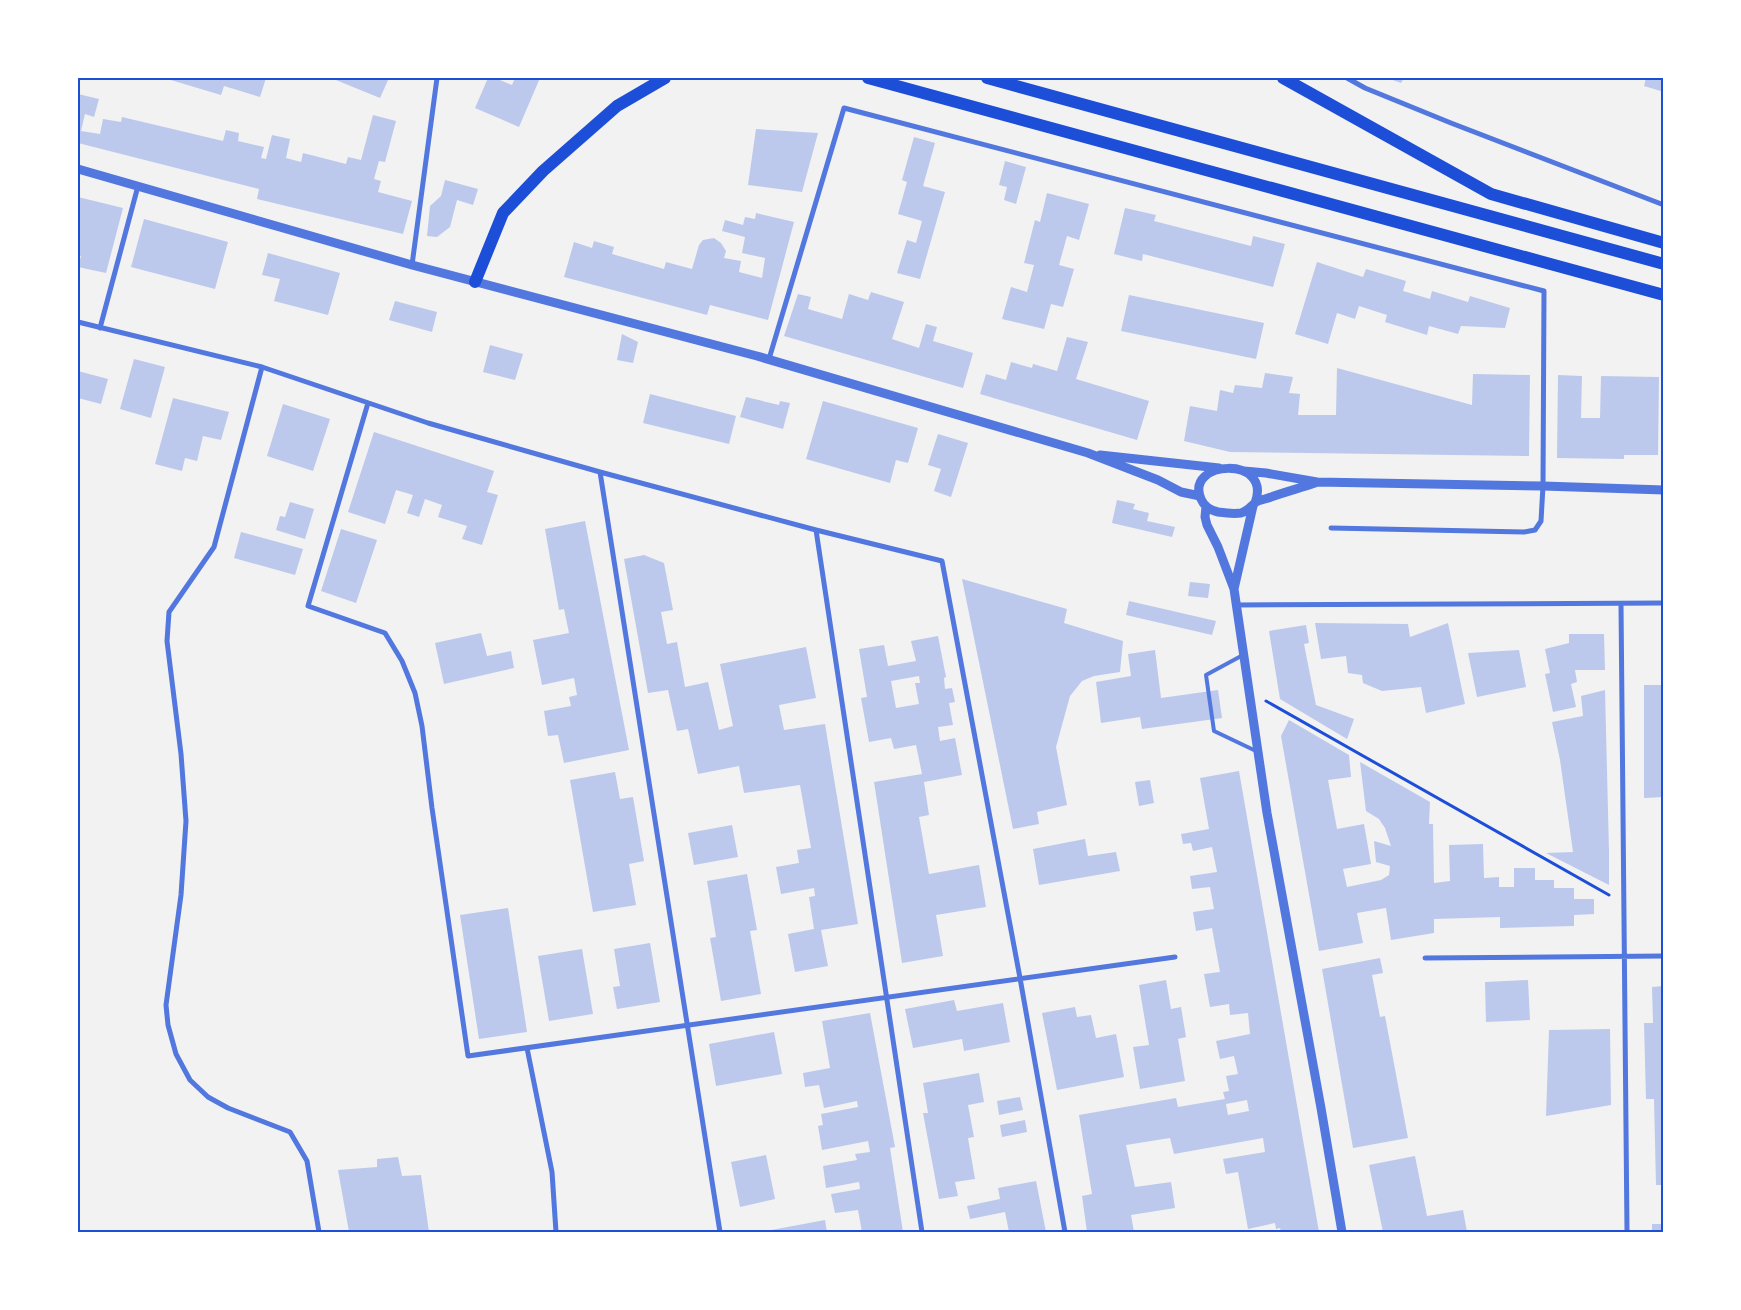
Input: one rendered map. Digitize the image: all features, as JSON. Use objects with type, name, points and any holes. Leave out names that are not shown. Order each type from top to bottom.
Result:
[{"type":"main road","points":[[475,282],[503,214],[542,172],[617,106],[665,78]]},
{"type":"main road","points":[[868,78],[1664,295]]},
{"type":"main road","points":[[987,78],[1664,264]]},
{"type":"main road","points":[[1283,78],[1492,194],[1664,243]]},
{"type":"street","points":[[412,265],[437,78]]},
{"type":"street","points":[[1347,78],[1365,88],[1451,123],[1664,205]]},
{"type":"street","points":[[769,359],[844,108],[1544,291],[1543,486],[1540,522],[1535,530],[1524,532],[1331,528]]},
{"type":"street","points":[[78,169],[412,265],[769,359],[1088,453],[1158,480],[1182,492],[1200,496]]},
{"type":"street","points":[[100,328],[138,186]]},
{"type":"street","points":[[78,322],[262,367],[428,423],[600,472],[816,530],[942,560],[1065,1232]]},
{"type":"street","points":[[262,367],[214,547],[169,612],[167,641],[182,754],[186,821],[181,895],[166,1005],[168,1025],[176,1054],[190,1080],[208,1097],[228,1108],[290,1132],[307,1161],[319,1232]]},
{"type":"street","points":[[368,403],[308,606],[385,633],[402,661],[414,692],[422,726],[468,1056],[1175,957]]},
{"type":"street","points":[[1088,453],[1266,473],[1317,482],[1664,490]]},
{"type":"street","points":[[1219,468],[1203,479],[1200,496],[1206,507],[1205,517],[1207,525],[1218,547],[1234,589],[1256,751],[1342,1232]]},
{"type":"street","points":[[1234,589],[1254,504],[1258,496],[1255,481],[1244,471]]},
{"type":"street","points":[[600,472],[720,1232]]},
{"type":"street","points":[[1206,507],[1217,512],[1240,513],[1247,511],[1254,504],[1317,482]]},
{"type":"street","points":[[816,530],[922,1232]]},
{"type":"street","points":[[1621,604],[1622,903],[1627,1232]]},
{"type":"street","points":[[1236,605],[1664,604]]},
{"type":"street","points":[[1425,958],[1664,956]]},
{"type":"street","points":[[527,1048],[552,1172],[556,1232]]},
{"type":"lane","points":[[1243,656],[1206,674],[1214,731],[1256,751]]},
{"type":"path","points":[[1248,690],[1622,903]]},
{"type":"building","points":[[164,78],[266,78],[260,97],[224,86],[221,95]]},
{"type":"building","points":[[331,78],[389,78],[380,98]]},
{"type":"building","points":[[488,78],[495,78],[512,85],[515,78],[540,78],[519,127],[475,108]]},
{"type":"building","points":[[1387,78],[1404,78],[1401,83]]},
{"type":"building","points":[[1646,78],[1664,78],[1664,92],[1644,86]]},
{"type":"building","points":[[78,94],[99,99],[94,117],[85,114],[81,131],[100,134],[103,119],[121,122],[122,117],[223,141],[226,130],[239,133],[238,141],[264,147],[261,158],[266,159],[272,135],[290,139],[286,158],[301,162],[303,153],[346,164],[348,157],[361,160],[373,115],[396,121],[385,162],[379,161],[374,179],[381,181],[378,192],[412,201],[403,234],[257,199],[259,189],[78,143]]},
{"type":"building","points":[[756,129],[818,133],[802,192],[748,185]]},
{"type":"building","points":[[914,137],[935,143],[923,186],[945,192],[920,279],[897,273],[907,240],[916,243],[922,221],[898,214],[907,182],[902,180]]},
{"type":"building","points":[[1005,161],[1026,167],[1016,204],[1004,200],[1007,187],[999,185]]},
{"type":"building","points":[[445,180],[478,189],[473,205],[457,200],[450,227],[437,237],[427,236],[430,206],[441,196]]},
{"type":"building","points":[[1047,193],[1089,204],[1079,240],[1067,236],[1059,265],[1074,269],[1063,307],[1051,304],[1044,329],[1002,319],[1011,287],[1027,292],[1034,265],[1024,263],[1035,220],[1040,222]]},
{"type":"building","points":[[78,197],[123,208],[106,273],[78,267],[81,256],[78,255]]},
{"type":"building","points":[[1125,208],[1156,215],[1154,221],[1251,246],[1253,236],[1285,244],[1273,287],[1143,254],[1142,261],[1114,254]]},
{"type":"building","points":[[756,213],[794,222],[768,320],[710,305],[707,315],[564,277],[574,242],[592,248],[594,241],[614,247],[612,254],[664,269],[666,262],[692,269],[699,245],[703,240],[714,238],[721,243],[726,251],[724,258],[741,261],[739,272],[762,278],[765,258],[742,253],[745,237],[722,231],[725,220],[743,225],[745,217],[755,219]]},
{"type":"building","points":[[144,219],[228,242],[215,289],[131,267]]},
{"type":"building","points":[[268,253],[340,273],[328,315],[274,301],[280,279],[262,275]]},
{"type":"building","points":[[1317,262],[1363,277],[1366,269],[1406,281],[1403,291],[1430,299],[1432,291],[1468,302],[1470,296],[1510,308],[1505,328],[1461,326],[1458,334],[1429,326],[1427,335],[1385,322],[1387,315],[1359,306],[1355,319],[1337,313],[1328,344],[1295,334]]},
{"type":"building","points":[[871,292],[904,302],[892,339],[919,348],[926,324],[937,327],[933,341],[973,353],[963,388],[784,336],[798,294],[811,297],[808,309],[842,319],[849,294],[868,300]]},
{"type":"building","points":[[1129,295],[1264,323],[1256,359],[1121,331]]},
{"type":"building","points":[[395,301],[437,312],[432,332],[389,320]]},
{"type":"building","points":[[622,334],[638,342],[633,363],[617,360]]},
{"type":"building","points":[[1067,337],[1088,342],[1076,379],[1149,401],[1137,440],[980,394],[986,374],[1006,380],[1011,362],[1032,368],[1033,364],[1057,371]]},
{"type":"building","points":[[490,345],[523,354],[515,380],[483,372]]},
{"type":"building","points":[[134,359],[165,367],[151,418],[120,409]]},
{"type":"building","points":[[1337,368],[1472,405],[1473,374],[1530,375],[1529,456],[1230,452],[1184,441],[1190,406],[1217,411],[1220,390],[1233,393],[1235,385],[1262,388],[1265,373],[1293,377],[1289,393],[1300,394],[1298,415],[1336,415]]},
{"type":"building","points":[[78,371],[108,379],[101,404],[78,398]]},
{"type":"building","points":[[1558,375],[1582,376],[1581,418],[1600,418],[1601,376],[1659,377],[1658,455],[1624,455],[1624,459],[1557,458]]},
{"type":"building","points":[[650,394],[736,416],[729,444],[643,423]]},
{"type":"building","points":[[746,397],[779,405],[780,401],[790,403],[783,429],[740,417]]},
{"type":"building","points":[[173,398],[229,412],[221,440],[203,436],[197,461],[185,458],[182,471],[155,464]]},
{"type":"building","points":[[823,401],[918,428],[908,463],[896,460],[890,483],[806,459]]},
{"type":"building","points":[[283,404],[330,419],[313,471],[267,456]]},
{"type":"building","points":[[374,432],[494,471],[487,492],[498,495],[482,545],[462,539],[467,526],[438,517],[442,505],[425,499],[419,517],[407,513],[413,495],[396,490],[385,524],[348,512]]},
{"type":"building","points":[[938,434],[968,443],[951,497],[934,491],[941,469],[928,465]]},
{"type":"building","points":[[1117,500],[1135,504],[1133,509],[1149,513],[1147,521],[1175,527],[1172,537],[1112,523]]},
{"type":"building","points":[[290,502],[314,509],[305,539],[276,530],[280,516],[285,517]]},
{"type":"building","points":[[585,521],[629,750],[564,763],[558,735],[548,736],[544,711],[571,706],[569,697],[577,695],[574,678],[542,685],[533,640],[569,633],[564,609],[559,610],[545,529]]},
{"type":"building","points":[[341,529],[377,540],[356,603],[321,591]]},
{"type":"building","points":[[241,532],[303,549],[295,575],[234,558]]},
{"type":"building","points":[[644,555],[664,563],[673,610],[661,612],[667,644],[677,642],[685,687],[708,682],[719,730],[733,726],[720,664],[806,647],[816,698],[779,705],[784,730],[825,724],[858,924],[821,930],[828,966],[795,972],[788,934],[814,929],[809,897],[815,896],[814,888],[781,894],[776,867],[799,863],[797,850],[811,848],[800,785],[744,793],[739,766],[698,774],[688,729],[677,731],[668,690],[648,693],[624,559]]},
{"type":"building","points":[[962,579],[1067,609],[1064,623],[1123,641],[1120,672],[1094,676],[1082,681],[1070,696],[1056,747],[1067,805],[1037,812],[1039,824],[1013,829]]},
{"type":"building","points":[[1190,582],[1210,584],[1208,598],[1188,596]]},
{"type":"building","points":[[1129,601],[1216,621],[1212,635],[1126,615]]},
{"type":"building","points":[[1315,623],[1408,624],[1410,637],[1448,623],[1465,704],[1426,713],[1421,687],[1382,691],[1363,683],[1362,675],[1348,673],[1346,656],[1321,659]]},
{"type":"building","points":[[1306,625],[1309,643],[1304,644],[1316,705],[1354,719],[1347,739],[1280,699],[1269,631]]},
{"type":"building","points":[[481,633],[487,656],[511,651],[514,668],[444,684],[435,643]]},
{"type":"building","points":[[1569,634],[1604,634],[1605,670],[1575,670],[1577,682],[1571,684],[1576,707],[1553,712],[1545,674],[1550,673],[1545,649],[1569,643]]},
{"type":"building","points":[[938,636],[946,677],[944,678],[945,689],[952,688],[955,702],[949,703],[953,725],[938,727],[940,741],[955,738],[962,775],[924,782],[929,815],[919,817],[929,874],[979,865],[986,907],[936,915],[943,956],[902,963],[874,782],[922,774],[916,745],[894,749],[891,738],[869,742],[861,698],[867,697],[859,649],[884,645],[888,666],[916,661],[911,641]],"holes":[[[919,676],[920,683],[915,683],[919,704],[896,708],[891,681]]]},
{"type":"building","points":[[1155,650],[1161,698],[1218,690],[1222,718],[1142,729],[1140,717],[1101,723],[1096,682],[1131,676],[1128,654]]},
{"type":"building","points":[[1519,650],[1526,687],[1477,697],[1468,653]]},
{"type":"building","points":[[1644,685],[1664,685],[1664,797],[1644,798]]},
{"type":"building","points":[[1605,690],[1609,885],[1546,853],[1573,852],[1560,760],[1552,722],[1583,716],[1581,696]]},
{"type":"building","points":[[1289,720],[1349,755],[1351,777],[1328,780],[1337,829],[1364,824],[1371,864],[1343,869],[1347,887],[1381,880],[1389,875],[1390,866],[1376,862],[1374,841],[1391,846],[1385,828],[1379,819],[1366,811],[1360,762],[1430,802],[1429,824],[1433,824],[1434,883],[1450,881],[1449,845],[1483,844],[1484,878],[1499,877],[1499,887],[1514,887],[1514,868],[1535,868],[1535,880],[1554,880],[1554,888],[1574,888],[1574,899],[1594,899],[1594,914],[1574,915],[1574,926],[1500,928],[1500,917],[1434,919],[1434,933],[1391,940],[1386,908],[1357,913],[1363,943],[1319,951],[1281,736]]},
{"type":"building","points":[[1239,771],[1319,1232],[1281,1232],[1280,1228],[1276,1229],[1275,1223],[1248,1229],[1238,1172],[1226,1174],[1223,1159],[1265,1152],[1263,1138],[1174,1154],[1170,1138],[1126,1145],[1135,1187],[1171,1182],[1175,1208],[1131,1215],[1134,1232],[1087,1232],[1082,1196],[1092,1194],[1079,1115],[1176,1098],[1178,1107],[1225,1099],[1223,1092],[1229,1091],[1226,1076],[1238,1074],[1234,1056],[1220,1059],[1216,1041],[1250,1034],[1248,1013],[1230,1015],[1229,1004],[1210,1007],[1204,974],[1220,972],[1212,928],[1196,931],[1193,912],[1214,909],[1210,887],[1192,889],[1190,876],[1217,872],[1212,847],[1193,851],[1191,843],[1183,844],[1181,834],[1209,829],[1200,778]],"holes":[[[1247,1100],[1249,1111],[1228,1115],[1226,1104]]]},
{"type":"building","points":[[615,772],[620,799],[633,797],[644,861],[629,864],[636,905],[593,912],[570,780]]},
{"type":"building","points":[[1150,780],[1154,803],[1139,806],[1135,782]]},
{"type":"building","points":[[732,825],[738,857],[694,865],[688,833]]},
{"type":"building","points":[[1085,839],[1088,856],[1116,852],[1120,871],[1039,885],[1033,849]]},
{"type":"building","points":[[747,874],[757,930],[750,931],[761,994],[721,1001],[710,938],[716,937],[707,881]]},
{"type":"building","points":[[508,908],[527,1032],[479,1039],[460,915]]},
{"type":"building","points":[[650,943],[660,1002],[617,1009],[613,987],[620,986],[614,949]]},
{"type":"building","points":[[582,949],[593,1014],[549,1021],[538,956]]},
{"type":"building","points":[[1380,958],[1383,973],[1372,975],[1380,1017],[1385,1016],[1408,1138],[1353,1148],[1322,969]]},
{"type":"building","points":[[1166,980],[1171,1009],[1181,1007],[1186,1037],[1178,1039],[1185,1081],[1140,1089],[1133,1047],[1149,1045],[1139,985]]},
{"type":"building","points":[[1528,980],[1530,1020],[1486,1022],[1485,982]]},
{"type":"building","points":[[1664,986],[1664,1185],[1656,1185],[1654,1099],[1646,1099],[1644,1023],[1653,1023],[1652,987]]},
{"type":"building","points":[[954,1000],[957,1011],[1003,1003],[1010,1042],[964,1051],[962,1039],[913,1048],[905,1009]]},
{"type":"building","points":[[1075,1007],[1077,1017],[1091,1015],[1096,1038],[1116,1034],[1124,1077],[1057,1090],[1042,1013]]},
{"type":"building","points":[[870,1013],[895,1147],[890,1148],[903,1232],[862,1232],[858,1210],[835,1213],[831,1194],[860,1189],[859,1182],[826,1188],[823,1166],[857,1160],[855,1154],[870,1152],[868,1141],[822,1150],[818,1126],[823,1125],[821,1114],[858,1107],[857,1101],[824,1108],[819,1085],[805,1087],[803,1073],[830,1068],[822,1021]]},
{"type":"building","points":[[1610,1029],[1611,1105],[1546,1116],[1549,1030]]},
{"type":"building","points":[[774,1032],[782,1074],[716,1086],[709,1044]]},
{"type":"building","points":[[979,1073],[984,1102],[968,1105],[974,1137],[968,1138],[975,1179],[955,1182],[958,1196],[939,1199],[923,1113],[928,1113],[923,1083]]},
{"type":"building","points":[[1020,1097],[1023,1110],[999,1115],[997,1101]]},
{"type":"building","points":[[1025,1120],[1027,1132],[1002,1137],[1000,1125]]},
{"type":"building","points":[[766,1155],[775,1199],[740,1207],[731,1162]]},
{"type":"building","points":[[1415,1156],[1427,1216],[1463,1210],[1467,1232],[1383,1232],[1369,1165]]},
{"type":"building","points":[[398,1157],[402,1176],[421,1175],[429,1232],[349,1232],[338,1170],[377,1167],[377,1159]]},
{"type":"building","points":[[1036,1181],[1046,1232],[1009,1232],[1005,1212],[970,1219],[967,1206],[1000,1199],[998,1188]]},
{"type":"building","points":[[825,1220],[827,1232],[761,1232]]},
{"type":"building","points":[[1652,1224],[1664,1224],[1664,1232],[1652,1232]]}]
